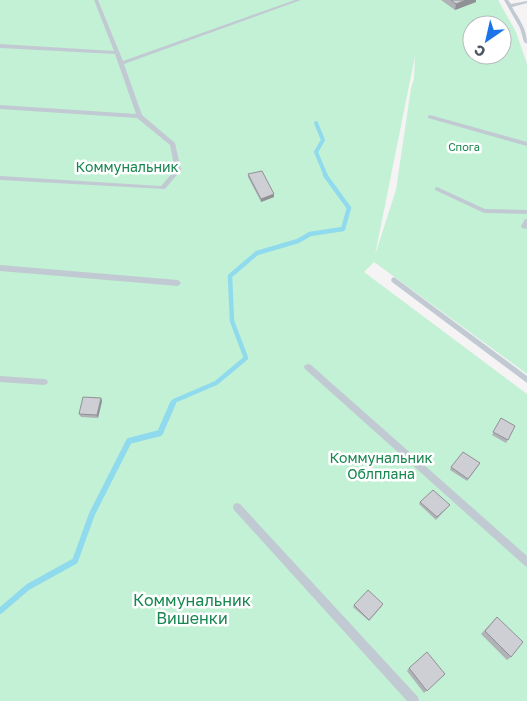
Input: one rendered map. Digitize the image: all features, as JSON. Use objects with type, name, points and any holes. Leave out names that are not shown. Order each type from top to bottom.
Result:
[{"type":"lane","points":[[0,178],[163,188],[178,170],[173,144],[139,116],[121,63],[96,0]]},
{"type":"lane","points":[[121,63],[300,0]]},
{"type":"lane","points":[[506,0],[525,32],[527,42]]},
{"type":"lane","points":[[509,6],[527,2]]},
{"type":"lane","points":[[0,46],[117,53]]},
{"type":"lane","points":[[0,107],[139,116]]},
{"type":"lane","points":[[430,117],[527,144]]},
{"type":"lane","points":[[438,189],[484,211],[527,212]]},
{"type":"lane","points":[[527,221],[524,226],[527,228]]},
{"type":"lane","points":[[0,268],[178,283]]},
{"type":"lane","points":[[394,280],[527,380]]},
{"type":"lane","points":[[308,367],[527,562]]},
{"type":"lane","points":[[0,379],[44,382]]},
{"type":"lane","points":[[237,508],[414,701]]},
{"type":"green space","points":[[0,0],[498,0],[506,15],[462,15],[462,65],[512,65],[512,25],[527,64],[527,374],[374,262],[364,272],[527,394],[527,701],[0,701]],"holes":[[[415,56],[414,79],[411,88],[396,190],[375,255]]]},
{"type":"building","points":[[451,0],[466,0],[456,4]]},
{"type":"building","points":[[262,171],[274,194],[261,199],[248,174]]},
{"type":"building","points":[[83,397],[101,398],[97,415],[79,414]]},
{"type":"building","points":[[501,418],[515,426],[508,440],[493,432]]},
{"type":"building","points":[[463,452],[480,463],[468,479],[451,467]]},
{"type":"building","points":[[433,490],[450,505],[437,517],[420,502]]},
{"type":"building","points":[[368,590],[383,604],[369,620],[354,605]]},
{"type":"building","points":[[497,617],[523,642],[511,657],[485,631]]},
{"type":"building","points":[[427,652],[445,674],[427,691],[409,668]]},
{"type":"waterway","points":[[316,123],[323,140],[316,152],[326,176]]},
{"type":"waterway","points":[[173,403],[216,383],[246,358],[232,321],[230,276],[257,253],[298,241],[310,234],[343,229],[349,208],[325,175]]},
{"type":"waterway","points":[[0,611],[28,587],[75,561],[92,514],[129,441],[160,433],[173,403]]},
{"type":"park label","name":"Спога","points":[[464,147]]},
{"type":"park label","name":"Коммунальник","points":[[127,167]]},
{"type":"park label","name":"Коммунальник Облплана","points":[[381,466]]},
{"type":"park label","name":"Коммунальник Вишенки","points":[[192,609]]}]
